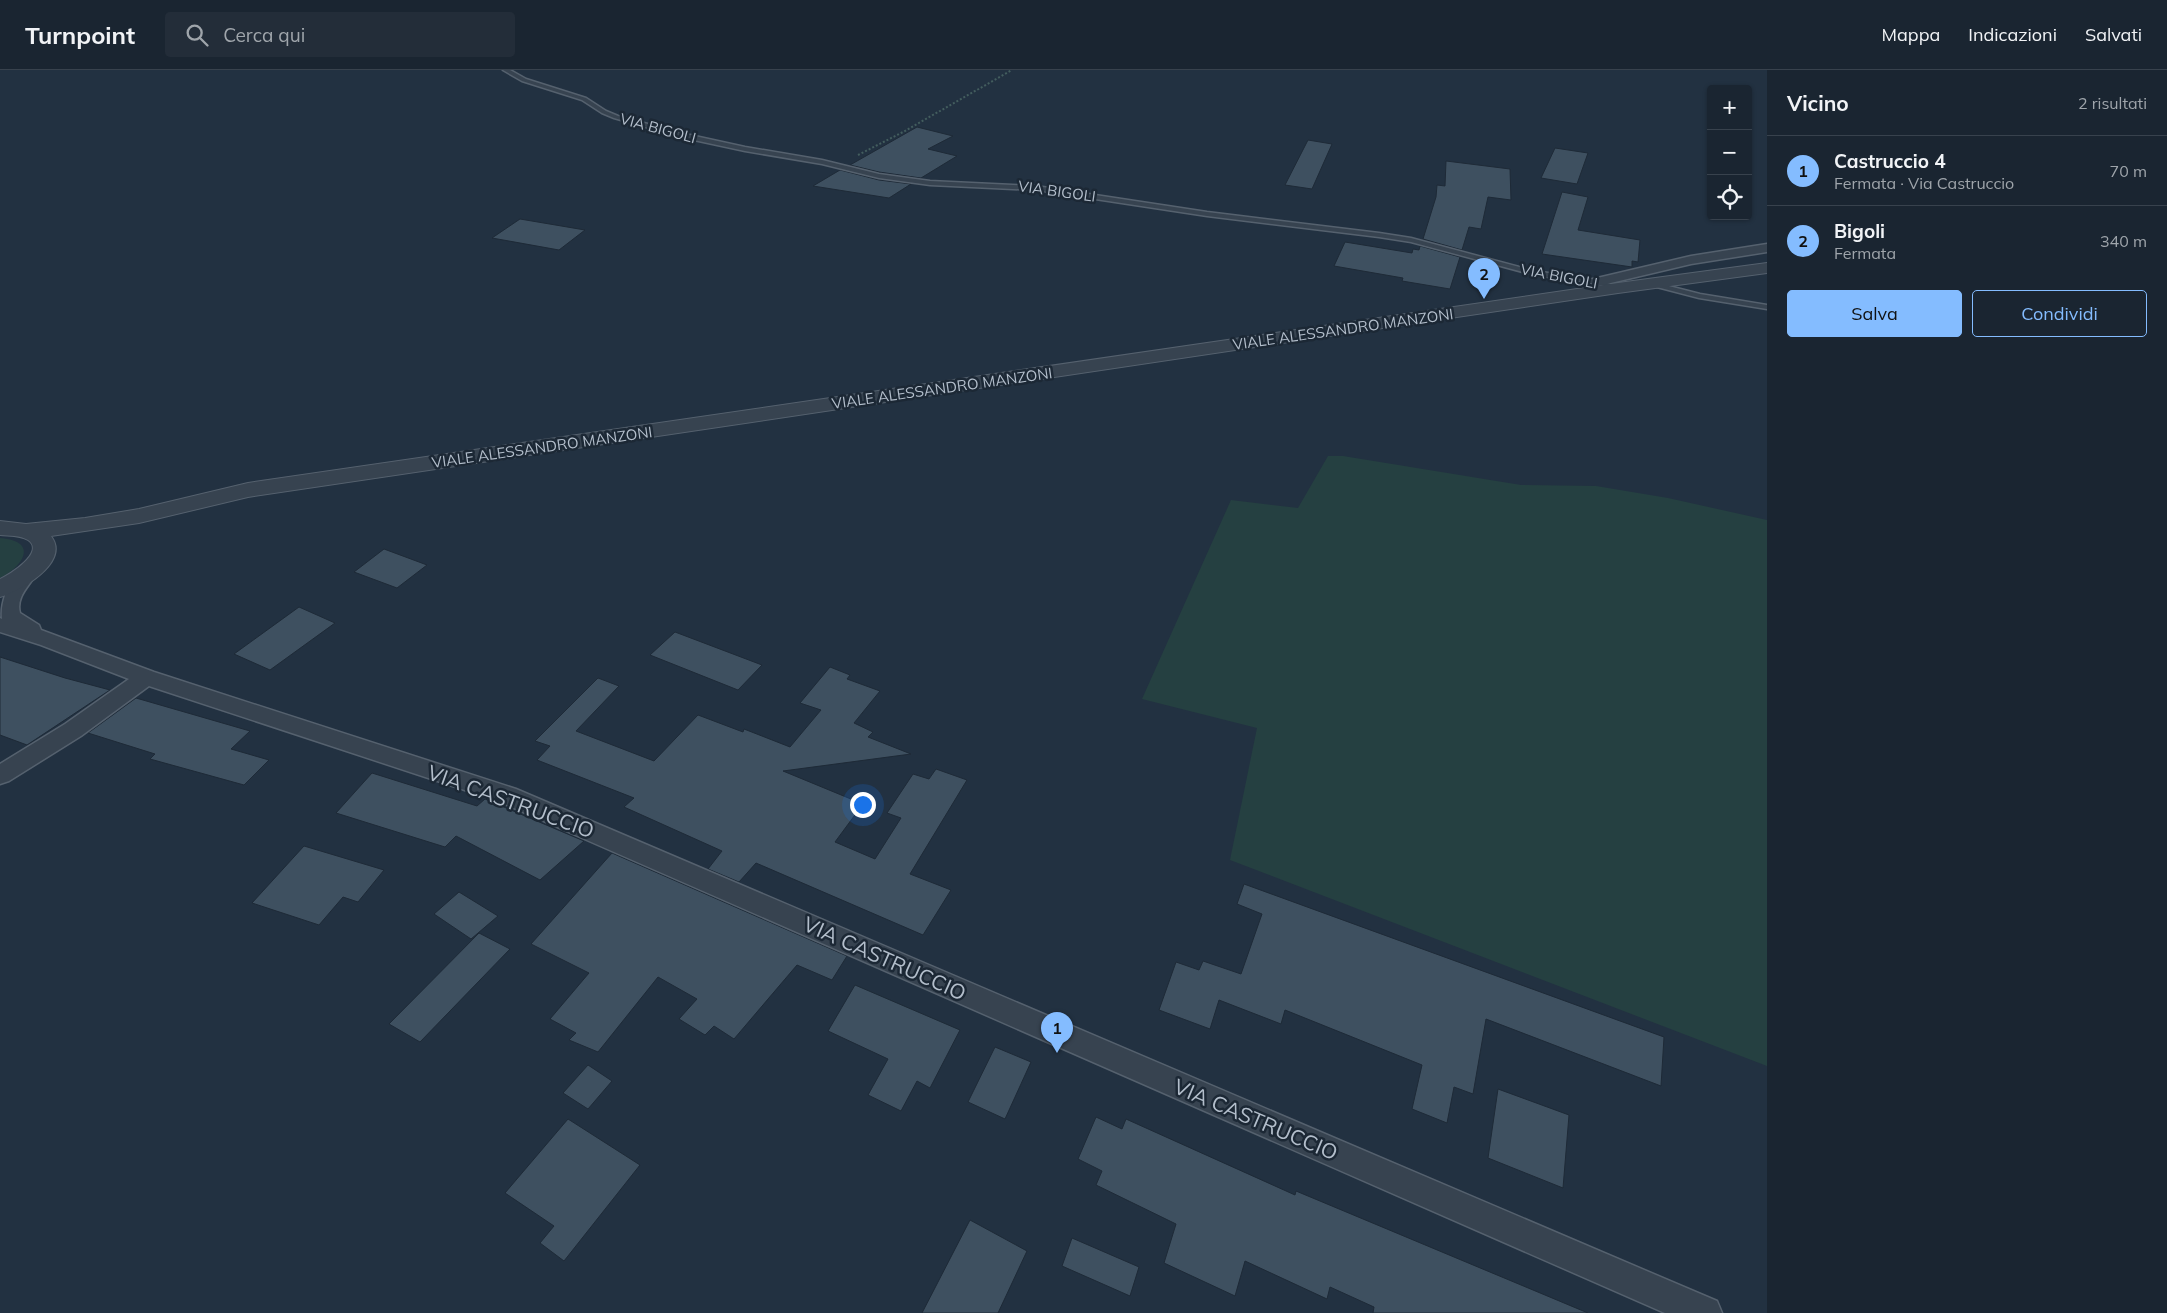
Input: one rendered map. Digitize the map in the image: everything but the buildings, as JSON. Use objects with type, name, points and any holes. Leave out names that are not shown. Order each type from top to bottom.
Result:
[{"type":"street","points":[[1608,285],[1691,260],[1767,248]]},
{"type":"street","name":"VIALE ALESSANDRO MANZONI","points":[[120,520],[258,489],[1608,285],[1656,284],[1767,268]]},
{"type":"street","points":[[0,528],[28,530],[72,528],[120,520]]},
{"type":"street","points":[[0,589],[71,544],[120,520]]},
{"type":"street","points":[[28,530],[39,535],[45,543],[45,552],[32,569]]},
{"type":"street","name":"VIA CASTRUCCIO","points":[[32,569],[13,591],[8,608],[12,619],[50,640]]},
{"type":"street","name":"VIA CASTRUCCIO","points":[[0,625],[50,640],[146,677],[524,802],[1705,1313]]},
{"type":"street","points":[[0,775],[73,730],[146,677]]},
{"type":"lane","name":"VIA BIGOLI","points":[[506,70],[524,80],[584,99],[604,112],[616,117],[745,149],[837,165],[879,176],[930,182],[1036,188],[1207,214],[1379,235],[1411,240],[1534,273],[1608,285]]},
{"type":"lane","points":[[1656,284],[1699,296],[1767,306]]},
{"type":"path","points":[[837,165],[903,132],[1012,70]]},
{"type":"green space","points":[[1328,456],[1343,456],[1521,485],[1596,486],[1668,498],[1767,520],[1767,1066],[1230,860],[1257,728],[1142,699],[1231,500],[1298,508]]},
{"type":"green space","points":[[0,538],[12,540],[20,544],[24,554],[16,567],[0,578]]},
{"type":"place","name":"Bigoli","points":[[1484,299]]},
{"type":"place","name":"Castruccio 4","points":[[1057,1053]]}]
